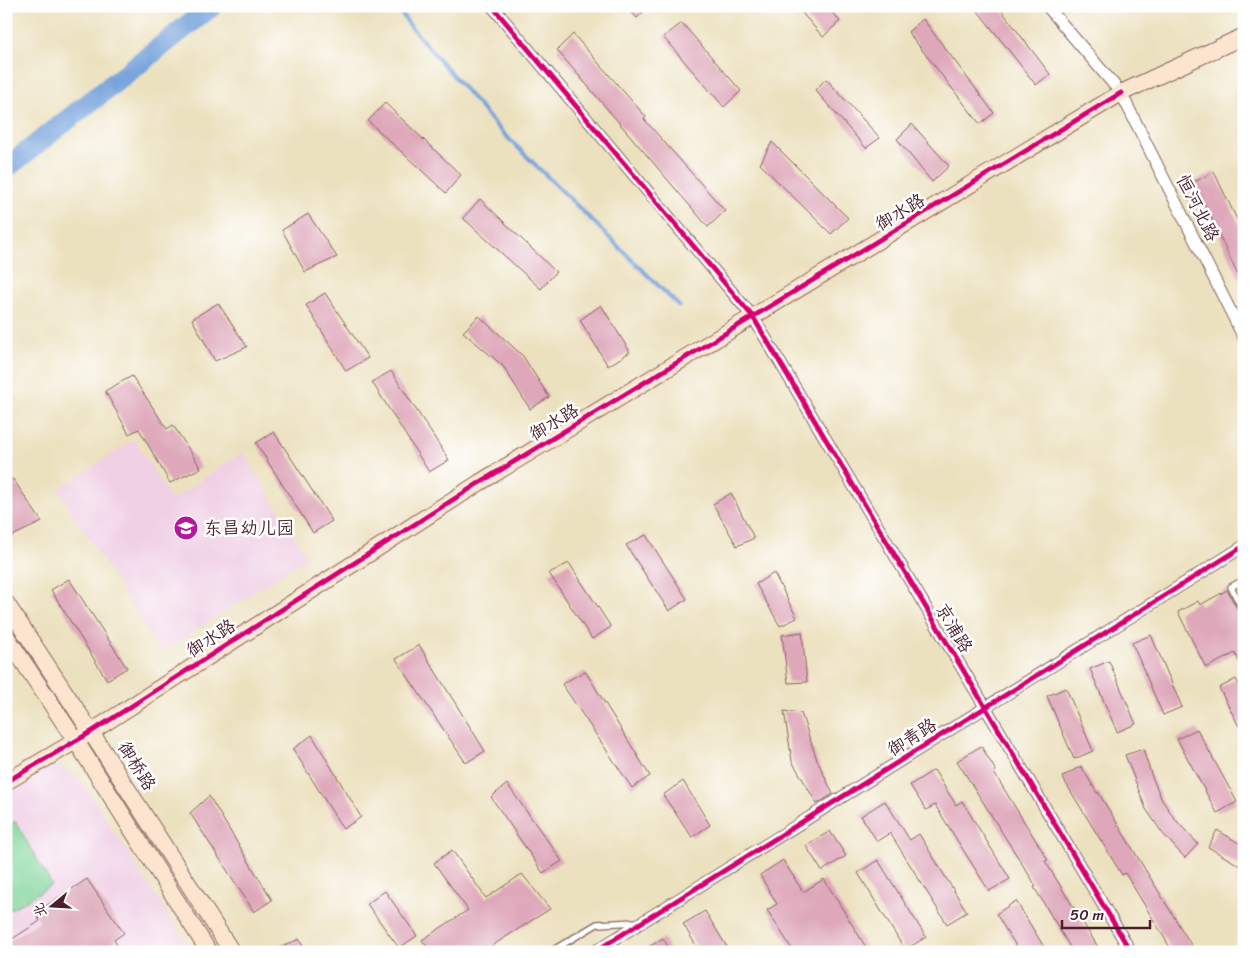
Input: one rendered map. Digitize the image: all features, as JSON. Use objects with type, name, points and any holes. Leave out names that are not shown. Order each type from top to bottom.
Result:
[{"type":"street","name":"京浦路","points":[[492,6],[753,318],[1131,952]]},
{"type":"street","name":"恒河北路","points":[[1047,6],[1121,93],[1244,338]]},
{"type":"street","name":"御水路","points":[[6,782],[92,732],[479,483],[1121,93],[1244,36]]},
{"type":"street","name":"御青路","points":[[594,952],[1244,546]]},
{"type":"street","name":"御桥路","points":[[6,603],[92,732],[232,952]]},
{"type":"street","points":[[6,636],[76,740],[209,952]]},
{"type":"lane","points":[[1244,580],[1231,587],[1244,612]]},
{"type":"lane","points":[[550,952],[597,924],[641,922]]},
{"type":"shaded area","name":"东昌幼儿园","points":[[134,439],[172,500],[243,452],[307,557],[161,653],[58,490]]},
{"type":"shaded area","points":[[42,765],[63,767],[82,781],[192,952],[6,952],[6,783]]},
{"type":"green space","points":[[15,821],[52,885],[6,912],[6,827]]},
{"type":"building","points":[[626,6],[649,6],[637,18]]},
{"type":"building","points":[[796,6],[826,6],[840,21],[823,37]]},
{"type":"building","points":[[974,6],[998,6],[1050,74],[1036,85]]},
{"type":"building","points":[[923,19],[994,113],[980,124],[908,32]]},
{"type":"building","points":[[682,23],[741,91],[724,107],[663,37]]},
{"type":"building","points":[[573,34],[646,117],[644,119],[725,211],[708,227],[557,50]]},
{"type":"building","points":[[826,79],[880,138],[866,148],[815,90]]},
{"type":"building","points":[[385,103],[461,175],[446,193],[368,121]]},
{"type":"building","points":[[912,124],[949,166],[932,182],[897,139]]},
{"type":"building","points":[[772,142],[848,218],[831,234],[760,164]]},
{"type":"building","points":[[1214,172],[1244,234],[1244,288],[1194,182]]},
{"type":"building","points":[[480,199],[556,272],[541,289],[463,218]]},
{"type":"building","points":[[308,214],[337,257],[305,272],[282,230]]},
{"type":"building","points":[[325,293],[368,358],[346,371],[306,305]]},
{"type":"building","points":[[218,303],[247,347],[215,361],[192,319]]},
{"type":"building","points":[[601,305],[630,352],[608,366],[580,320]]},
{"type":"building","points":[[479,316],[523,356],[549,397],[530,409],[503,366],[463,332]]},
{"type":"building","points":[[391,371],[449,460],[429,472],[372,382]]},
{"type":"building","points":[[132,376],[167,429],[173,425],[201,468],[170,483],[139,429],[129,434],[105,391]]},
{"type":"building","points":[[274,432],[332,521],[313,533],[256,443]]},
{"type":"building","points":[[13,479],[42,522],[10,537],[6,530],[6,483]]},
{"type":"building","points":[[731,493],[754,538],[737,546],[713,504]]},
{"type":"building","points":[[646,535],[687,599],[669,611],[626,545]]},
{"type":"building","points":[[569,563],[611,627],[592,639],[549,573]]},
{"type":"building","points":[[774,573],[797,618],[780,626],[756,584]]},
{"type":"building","points":[[69,579],[127,668],[107,680],[51,590]]},
{"type":"building","points":[[1227,590],[1240,614],[1244,617],[1244,669],[1235,653],[1206,668],[1178,612],[1198,601],[1200,605]]},
{"type":"building","points":[[802,632],[807,682],[788,683],[782,635]]},
{"type":"building","points":[[1151,635],[1182,707],[1163,715],[1132,643]]},
{"type":"building","points":[[419,645],[485,751],[466,763],[396,659]]},
{"type":"building","points":[[1109,661],[1136,724],[1117,732],[1090,669]]},
{"type":"building","points":[[585,671],[650,776],[632,788],[562,684]]},
{"type":"building","points":[[1236,679],[1244,695],[1244,736],[1219,688]]},
{"type":"building","points":[[1066,688],[1093,751],[1074,759],[1047,696]]},
{"type":"building","points":[[784,711],[801,713],[817,760],[833,794],[817,804],[792,761]]},
{"type":"building","points":[[1197,729],[1237,802],[1217,813],[1177,739]]},
{"type":"building","points":[[312,735],[361,817],[343,829],[293,749]]},
{"type":"building","points":[[981,746],[996,771],[994,773],[1048,860],[1045,861],[1101,952],[1073,952],[1034,887],[1036,886],[957,761]]},
{"type":"building","points":[[1143,749],[1162,800],[1174,818],[1198,844],[1185,858],[1163,834],[1146,809],[1125,755]]},
{"type":"building","points":[[1081,766],[1193,948],[1187,952],[1173,952],[1125,873],[1122,875],[1062,777]]},
{"type":"building","points":[[934,770],[956,805],[962,801],[1010,879],[989,891],[935,805],[926,810],[910,785]]},
{"type":"building","points":[[683,781],[710,825],[692,837],[663,795]]},
{"type":"building","points":[[507,784],[562,861],[543,873],[491,797]]},
{"type":"building","points":[[209,796],[272,900],[254,912],[190,813]]},
{"type":"building","points":[[885,801],[910,840],[919,834],[967,912],[947,924],[890,833],[877,841],[861,816]]},
{"type":"building","points":[[1217,830],[1244,846],[1244,868],[1208,847]]},
{"type":"building","points":[[830,831],[846,856],[822,871],[806,846]]},
{"type":"building","points":[[452,850],[486,898],[522,874],[550,909],[482,952],[431,952],[422,940],[468,910],[434,863]]},
{"type":"building","points":[[783,860],[803,892],[824,879],[869,952],[794,952],[767,910],[777,904],[760,875]]},
{"type":"building","points":[[878,860],[926,937],[905,950],[858,873]]},
{"type":"building","points":[[87,879],[124,933],[114,940],[121,952],[6,952],[6,943],[40,921],[35,913]]},
{"type":"building","points":[[385,891],[417,936],[399,948],[367,904]]},
{"type":"building","points":[[1016,901],[1047,952],[1020,952],[996,914]]},
{"type":"building","points":[[705,911],[730,952],[700,952],[683,924]]},
{"type":"building","points":[[663,938],[671,952],[641,952]]},
{"type":"building","points":[[299,939],[306,952],[270,952]]},
{"type":"waterway","points":[[6,168],[212,6]]},
{"type":"waterway","points":[[396,6],[411,27],[499,129],[679,306]]},
{"type":"cycle path","points":[[492,6],[753,317],[1131,952]]},
{"type":"cycle path","points":[[6,782],[91,732],[479,483],[1121,93]]},
{"type":"cycle path","points":[[594,952],[1244,546]]},
{"type":"place","name":"东昌幼儿园","points":[[186,528]]}]
